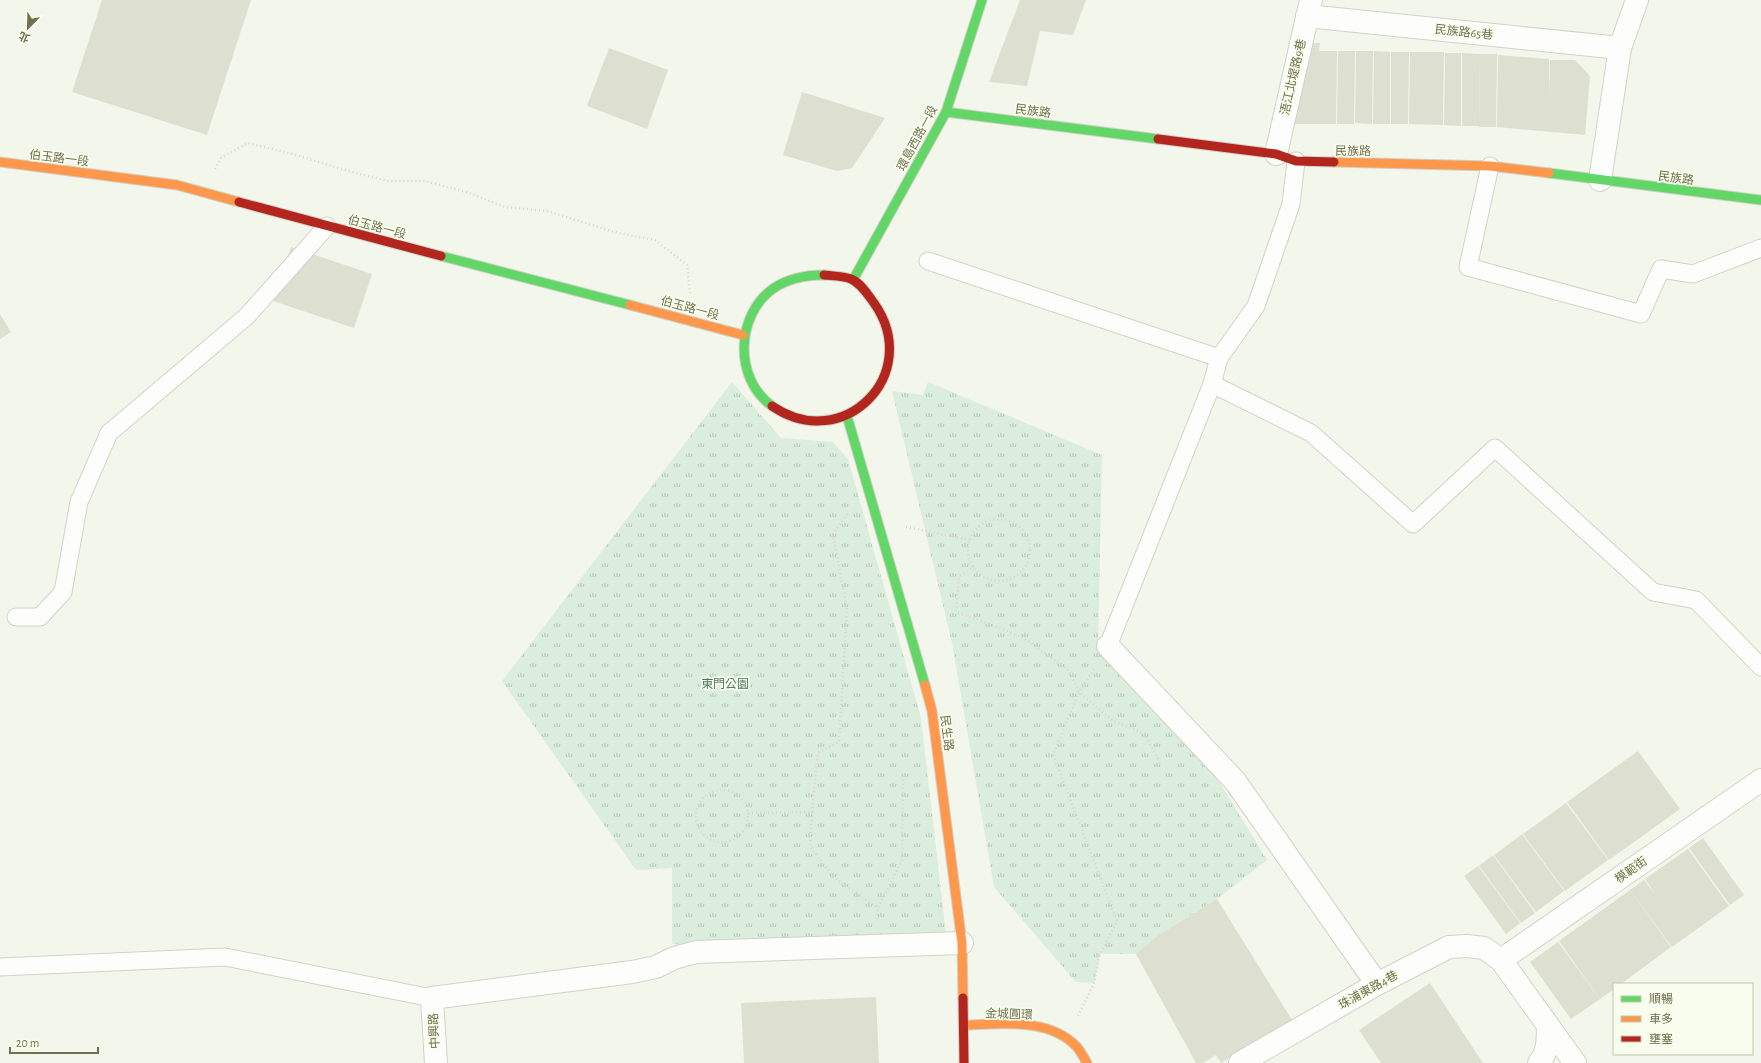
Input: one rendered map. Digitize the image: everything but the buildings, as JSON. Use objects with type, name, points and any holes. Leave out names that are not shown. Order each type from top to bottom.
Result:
[{"type":"main road","name":"環島西路一段","points":[[853,280],[946,112],[982,0]]},
{"type":"main road","name":"民族路","points":[[946,112],[1276,154],[1296,162],[1490,166],[1761,200]]},
{"type":"main road","name":"伯玉路一段","points":[[0,162],[177,185],[327,226],[744,335]]},
{"type":"main road","points":[[824,275],[853,280],[881,312],[890,336],[890,360],[882,383],[867,403],[847,416],[825,422],[802,421],[781,413],[762,398],[749,380],[743,358],[744,335],[750,314],[763,296],[781,283],[802,276],[824,275]]},
{"type":"main road","name":"民生路","points":[[847,416],[932,711],[962,944],[964,1063]]},
{"type":"main road","name":"金城圓環","points":[[964,1025],[1025,1025],[1048,1029],[1067,1038],[1082,1054],[1087,1063]]},
{"type":"street","points":[[1600,180],[1620,48],[1637,0]]},
{"type":"street","name":"民族路65巷","points":[[1309,8],[1620,48]]},
{"type":"street","name":"浯江北堤路9巷","points":[[1276,154],[1309,8]]},
{"type":"street","points":[[1108,646],[1235,780],[1377,984]]},
{"type":"street","name":"模範街","points":[[1501,960],[1761,780]]},
{"type":"street","points":[[432,998],[632,972],[656,967],[674,958],[696,952],[962,944]]},
{"type":"street","name":"珠浦東路4巷","points":[[1240,1063],[1377,984],[1449,947],[1467,946],[1484,948],[1501,960],[1575,1063]]},
{"type":"street","name":"中興路","points":[[432,998],[436,1063]]},
{"type":"street","points":[[1539,1063],[1548,1045],[1548,1026]]},
{"type":"lane","points":[[1108,646],[1212,384],[1219,358],[1256,306],[1291,204],[1296,162]]},
{"type":"lane","points":[[1490,166],[1468,267],[1641,314],[1661,269],[1693,274],[1761,248]]},
{"type":"lane","points":[[16,616],[40,617],[63,592],[79,502],[109,433],[247,316],[327,226]]},
{"type":"lane","points":[[928,261],[1219,358]]},
{"type":"lane","points":[[1212,384],[1311,432],[1413,524],[1495,448],[1653,592],[1696,600],[1761,667]]},
{"type":"lane","points":[[0,967],[224,957],[432,998]]},
{"type":"path","points":[[202,191],[221,158],[248,144],[293,154],[341,169],[388,181],[425,182],[468,193],[505,207],[547,211],[618,233],[655,240],[687,265],[694,322]]},
{"type":"path","points":[[850,509],[833,534],[847,608],[839,742],[818,753],[810,846],[833,878],[878,908]]},
{"type":"path","points":[[1000,519],[1010,521],[1025,533],[1029,542],[1030,552],[1028,561],[1023,571],[1014,577],[1004,580],[994,580],[984,577],[976,570],[974,566],[970,561],[968,550],[970,540],[974,532],[982,525],[990,520],[1000,519]]},
{"type":"path","points":[[925,532],[970,540]]},
{"type":"path","points":[[974,566],[959,577],[956,612],[1003,629],[1027,640],[1069,671],[1079,692],[1113,720],[1145,734],[1160,763]]},
{"type":"path","points":[[1067,1038],[1094,983],[1100,954],[1117,921],[1053,755],[1079,692],[1108,646]]},
{"type":"path","points":[[877,923],[878,908],[902,860],[903,775]]},
{"type":"path","points":[[718,790],[726,790],[741,798],[746,805],[748,813],[748,822],[744,830],[738,837],[730,841],[721,842],[712,840],[705,836],[699,829],[696,821],[696,813],[700,801],[710,792],[718,790]]},
{"type":"path","points":[[748,813],[812,812]]},
{"type":"green space","name":"東門公園","points":[[732,382],[781,438],[833,442],[848,459],[921,718],[946,934],[696,945],[672,944],[672,868],[636,870],[502,681]]},
{"type":"green space","points":[[928,382],[1102,455],[1098,649],[1193,739],[1267,860],[1217,899],[1157,936],[1136,954],[1100,954],[1094,983],[1076,982],[994,887],[952,643],[892,391],[923,395]]},
{"type":"traffic: fast","points":[[853,280],[946,112],[982,0]]},
{"type":"traffic: fast","points":[[946,112],[1158,139]]},
{"type":"traffic: fast","points":[[1549,173],[1761,200]]},
{"type":"traffic: fast","points":[[441,256],[630,305]]},
{"type":"traffic: fast","points":[[772,406],[759,394],[745,363],[744,346],[746,329],[752,313],[761,299],[774,288],[798,278],[824,275]]},
{"type":"traffic: fast","points":[[847,416],[925,685]]},
{"type":"traffic: slow","points":[[0,162],[177,185],[239,202]]},
{"type":"traffic: slow","points":[[1334,162],[1490,166],[1549,173]]},
{"type":"traffic: slow","points":[[630,305],[743,335]]},
{"type":"traffic: slow","points":[[925,685],[932,711],[962,943],[963,998]]},
{"type":"traffic: slow","points":[[964,1025],[1024,1024],[1053,1031],[1066,1037],[1077,1047],[1087,1063]]},
{"type":"traffic: jam","points":[[1158,139],[1276,154],[1296,161],[1334,162]]},
{"type":"traffic: jam","points":[[239,202],[441,256]]},
{"type":"traffic: jam","points":[[772,406],[799,419],[825,421],[849,414],[868,400],[882,380],[889,356],[887,330],[874,303],[855,281],[845,277],[824,275]]},
{"type":"traffic: jam","points":[[963,998],[964,1063]]}]
